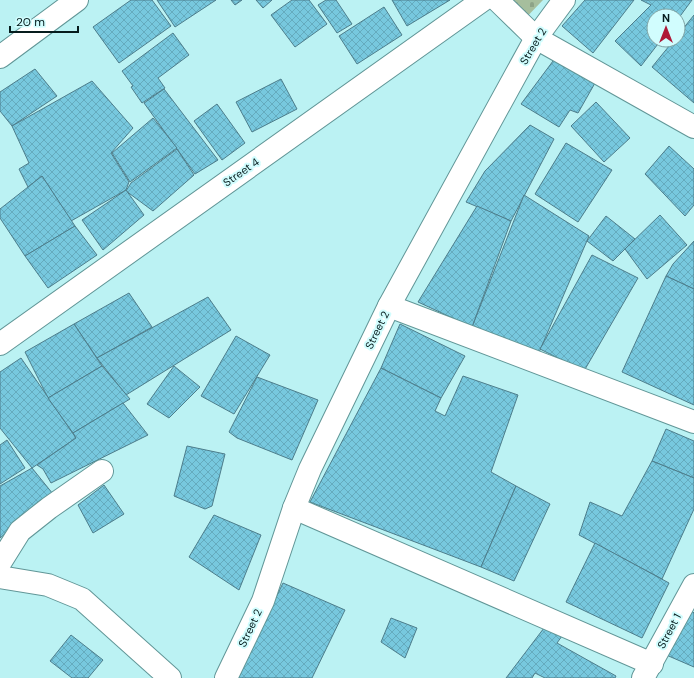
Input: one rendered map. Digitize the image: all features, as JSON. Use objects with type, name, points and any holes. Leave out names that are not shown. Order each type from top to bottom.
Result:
[{"type":"street","points":[[0,57],[77,0]]},
{"type":"street","name":"Street 4","points":[[0,344],[483,0]]},
{"type":"street","points":[[497,0],[536,38],[694,127]]},
{"type":"street","name":"Street 2","points":[[226,678],[263,601],[294,508],[310,469],[389,306],[536,38],[564,0]]},
{"type":"street","points":[[389,306],[694,422]]},
{"type":"street","points":[[0,563],[20,531],[49,508],[102,471]]},
{"type":"street","points":[[294,508],[647,671]]},
{"type":"street","points":[[0,577],[48,585],[82,599],[170,678]]},
{"type":"street","name":"Street 1","points":[[647,671],[694,585]]},
{"type":"green space","points":[[496,0],[543,0],[518,26]]},
{"type":"building","points":[[131,0],[152,0],[171,26],[119,63],[93,27]]},
{"type":"building","points":[[157,0],[216,0],[175,27]]},
{"type":"building","points":[[231,0],[242,0],[235,5]]},
{"type":"building","points":[[256,0],[272,0],[263,8]]},
{"type":"building","points":[[292,0],[309,0],[327,24],[295,47],[271,15]]},
{"type":"building","points":[[326,0],[336,0],[352,24],[337,33],[318,5]]},
{"type":"building","points":[[392,0],[450,0],[407,26]]},
{"type":"building","points":[[585,0],[634,0],[593,53],[562,26]]},
{"type":"building","points":[[641,0],[692,0],[686,8],[648,8],[651,5]]},
{"type":"building","points":[[384,7],[402,35],[357,64],[339,36]]},
{"type":"building","points":[[646,10],[646,48],[655,48],[641,66],[615,41]]},
{"type":"building","points":[[694,15],[694,103],[652,67],[667,48],[686,48],[686,25]]},
{"type":"building","points":[[173,33],[189,55],[158,78],[165,88],[142,103],[131,87],[133,86],[122,71]]},
{"type":"building","points":[[556,57],[595,83],[578,113],[570,110],[559,127],[521,104]]},
{"type":"building","points":[[35,69],[57,96],[12,126],[0,111],[0,92]]},
{"type":"building","points":[[281,79],[297,109],[252,132],[236,102]]},
{"type":"building","points":[[92,81],[133,128],[111,153],[129,182],[126,190],[71,221],[42,176],[28,187],[19,169],[29,163],[12,126]]},
{"type":"building","points":[[164,89],[218,160],[195,174],[144,103]]},
{"type":"building","points":[[596,102],[630,138],[604,162],[571,126]]},
{"type":"building","points":[[217,104],[245,143],[222,160],[194,121]]},
{"type":"building","points":[[153,118],[177,148],[130,182],[112,153]]},
{"type":"building","points":[[530,125],[554,139],[511,221],[466,202],[485,171]]},
{"type":"building","points":[[566,143],[612,170],[578,222],[535,194]]},
{"type":"building","points":[[669,146],[694,169],[694,205],[685,216],[645,174]]},
{"type":"building","points":[[177,149],[194,175],[153,211],[126,191],[131,183]]},
{"type":"building","points":[[42,176],[75,226],[25,256],[0,218],[0,209]]},
{"type":"building","points":[[126,190],[144,215],[103,250],[82,220]]},
{"type":"building","points":[[524,195],[589,236],[537,357],[472,327]]},
{"type":"building","points":[[477,206],[511,221],[472,327],[418,302]]},
{"type":"building","points":[[660,215],[687,245],[647,279],[625,249]]},
{"type":"building","points":[[606,216],[635,239],[613,261],[587,241]]},
{"type":"building","points":[[75,226],[97,255],[48,288],[25,256]]},
{"type":"building","points":[[694,241],[694,289],[666,276],[673,264]]},
{"type":"building","points":[[592,255],[638,278],[584,371],[540,349]]},
{"type":"building","points":[[666,276],[694,289],[694,405],[622,372]]},
{"type":"building","points":[[129,293],[152,327],[97,358],[74,324]]},
{"type":"building","points":[[208,297],[231,330],[126,395],[97,358]]},
{"type":"building","points":[[74,324],[102,366],[48,398],[25,352]]},
{"type":"building","points":[[400,324],[465,356],[441,398],[381,368]]},
{"type":"building","points":[[236,336],[270,355],[234,414],[201,396]]},
{"type":"building","points":[[21,358],[76,438],[32,468],[0,428],[0,372]]},
{"type":"building","points":[[102,366],[130,399],[73,433],[48,398]]},
{"type":"building","points":[[174,366],[200,387],[169,418],[147,404]]},
{"type":"building","points":[[381,368],[441,398],[435,411],[445,416],[463,376],[518,395],[491,472],[516,486],[481,567],[310,502]]},
{"type":"building","points":[[257,377],[318,400],[292,460],[237,438],[229,432]]},
{"type":"building","points":[[123,403],[148,435],[51,483],[43,469],[37,465],[76,438],[73,433]]},
{"type":"building","points":[[666,429],[694,441],[694,478],[652,461]]},
{"type":"building","points":[[7,440],[25,468],[0,484],[0,445]]},
{"type":"building","points":[[187,446],[225,454],[212,506],[205,509],[174,496]]},
{"type":"building","points":[[652,461],[694,478],[694,509],[662,579],[579,535],[590,502],[622,516]]},
{"type":"building","points":[[32,468],[53,494],[0,538],[0,486]]},
{"type":"building","points":[[104,485],[124,514],[93,533],[78,505]]},
{"type":"building","points":[[516,486],[550,504],[514,581],[481,567]]},
{"type":"building","points":[[214,515],[261,535],[239,590],[189,557]]},
{"type":"building","points":[[595,543],[669,583],[642,638],[566,602]]},
{"type":"building","points":[[283,583],[345,610],[312,678],[237,678]]},
{"type":"building","points":[[692,611],[694,613],[694,667],[664,654]]},
{"type":"building","points":[[391,618],[417,628],[405,658],[381,642]]},
{"type":"building","points":[[544,628],[562,636],[557,643],[616,676],[615,678],[545,678],[535,673],[532,678],[506,678]]},
{"type":"building","points":[[71,635],[103,660],[88,678],[72,678],[50,661]]}]
